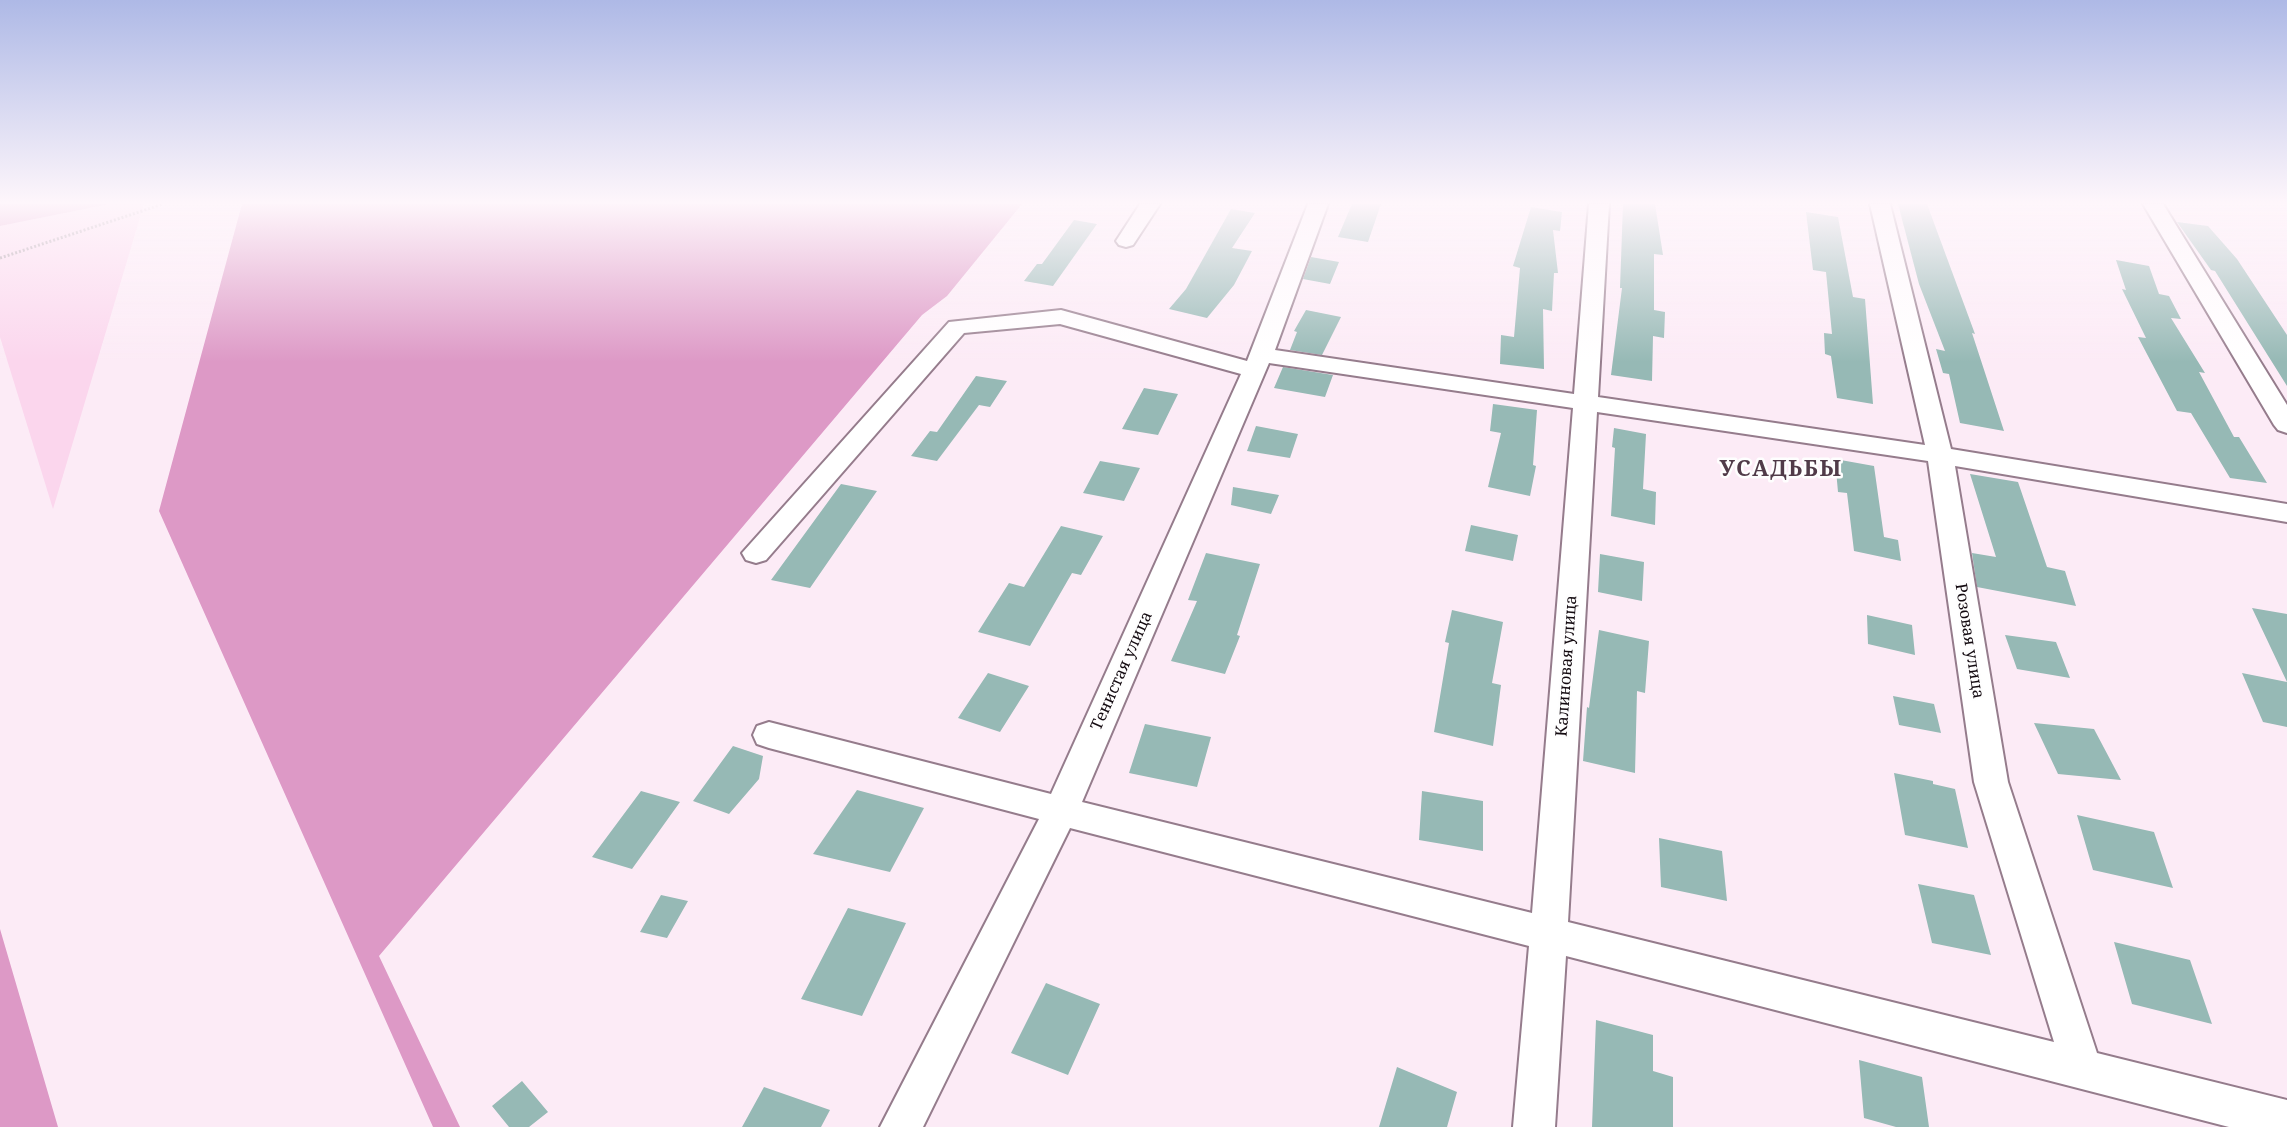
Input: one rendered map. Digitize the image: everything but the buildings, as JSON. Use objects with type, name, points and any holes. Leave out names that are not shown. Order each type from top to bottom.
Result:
[{"type":"street","name":"Тенистая улица","points":[[901,1127],[1061,811],[1257,363],[1298,257]]},
{"type":"street","name":"Калиновая улица","points":[[1534,1127],[1595,257]]},
{"type":"street","name":"Розовая улица","points":[[1893,257],[1940,455],[1991,782],[2083,1071]]},
{"type":"street","points":[[2185,257],[2287,425]]},
{"type":"street","points":[[756,553],[957,327],[1061,317],[1257,363],[1584,404],[1940,455],[2287,513]]},
{"type":"street","points":[[769,735],[2083,1071],[2287,1121]]},
{"type":"shaded area","points":[[0,257],[128,257],[53,509],[0,337]]},
{"type":"shaded area","points":[[228,257],[979,257],[947,296],[922,315],[379,956],[460,1127],[433,1127],[159,511]]},
{"type":"shaded area","points":[[0,929],[58,1127],[0,1127]]},
{"type":"district","name":"УСАДЬБЫ","points":[[1781,470]]}]
